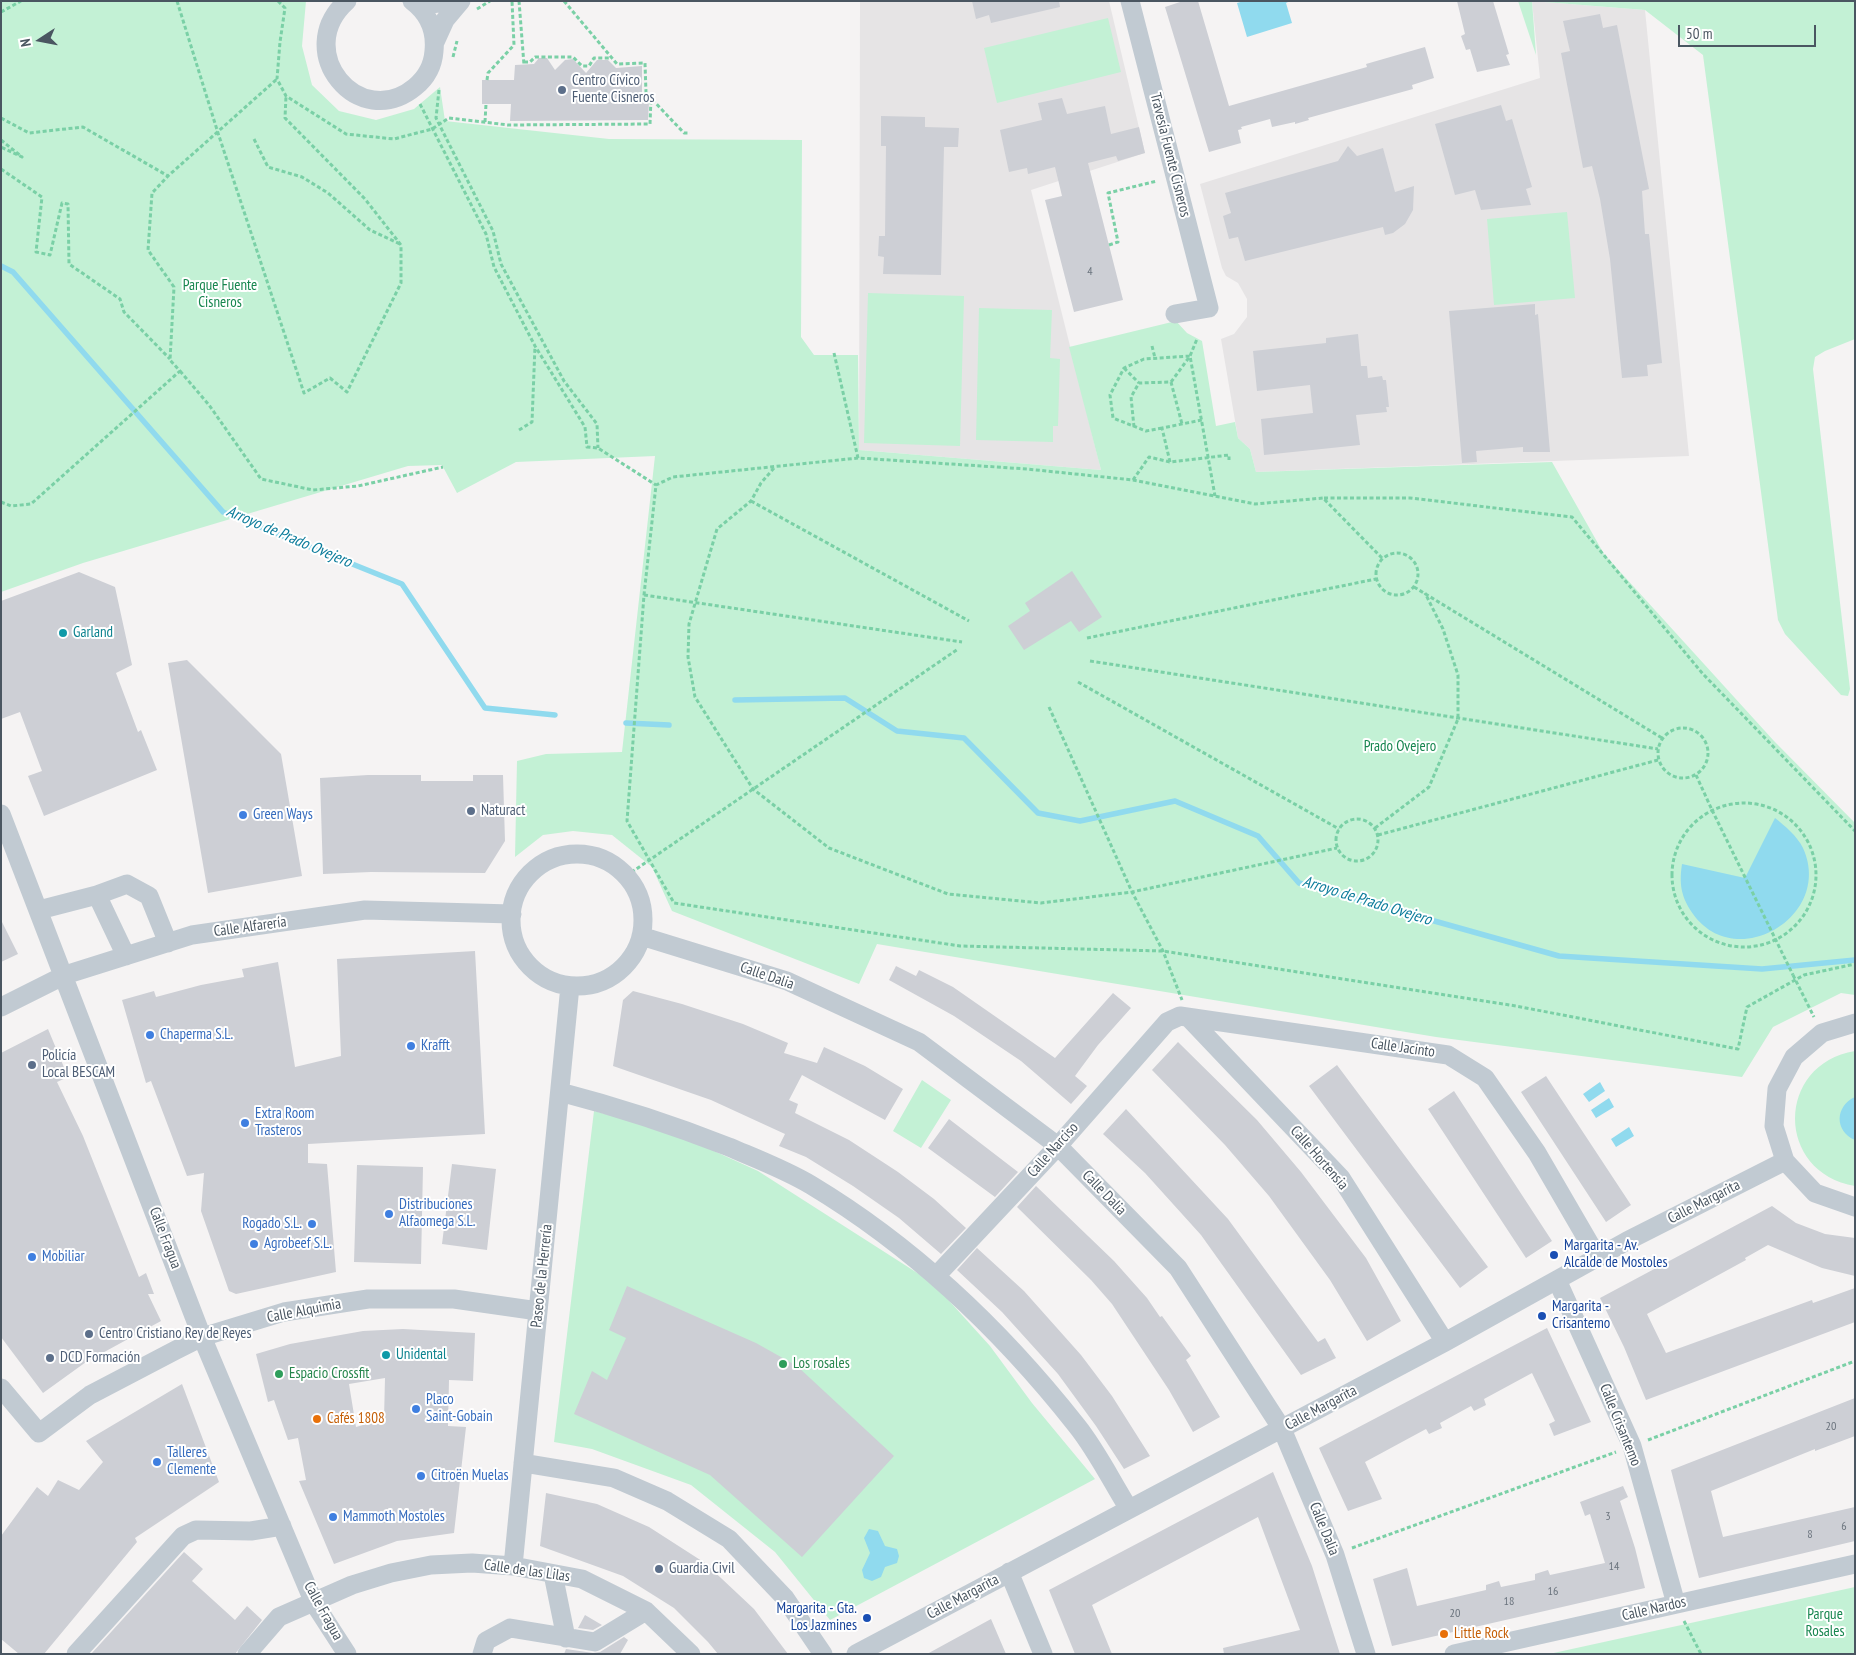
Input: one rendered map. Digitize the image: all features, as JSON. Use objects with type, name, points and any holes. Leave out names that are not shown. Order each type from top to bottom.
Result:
[{"type":"street","points":[[347,1],[329,10],[325,47],[328,61],[334,74],[343,86],[354,94],[368,99],[382,100],[397,98],[410,92],[421,82],[431,64],[435,42],[445,20],[468,6]]},
{"type":"street","points":[[435,42],[432,29],[416,4],[450,1]]},
{"type":"street","name":"Travesía Fuente Cisneros","points":[[1130,1],[1209,308],[1174,314]]},
{"type":"street","name":"Calle Fragua","points":[[1,814],[65,975],[202,1337],[314,1603],[347,1654]]},
{"type":"street","points":[[575,854],[594,856],[611,863],[626,876],[638,894],[643,914],[641,936],[636,951],[627,964],[615,974],[594,984],[570,986],[550,980],[533,970],[520,953],[513,934],[512,914],[516,895],[525,879],[539,866],[556,857],[575,854]]},
{"type":"street","points":[[39,910],[97,895],[127,884],[148,896],[168,943]]},
{"type":"street","points":[[97,895],[126,956]]},
{"type":"street","name":"Calle Alfarería","points":[[1,1007],[65,975],[192,936],[365,910],[512,914]]},
{"type":"street","name":"Calle Dalia","points":[[641,936],[787,981],[919,1042],[1058,1146],[1178,1268],[1282,1429],[1335,1555],[1366,1654]]},
{"type":"street","name":"Paseo de la Herrería","points":[[513,1566],[570,986]]},
{"type":"street","name":"Calle Jacinto","points":[[1167,1022],[1176,1016],[1188,1017],[1448,1055],[1485,1078],[1537,1154],[1598,1258]]},
{"type":"street","name":"Calle Hortensia","points":[[1188,1017],[1340,1178],[1444,1342]]},
{"type":"street","name":"Calle Narciso","points":[[936,1276],[1058,1146],[1167,1022]]},
{"type":"street","points":[[1855,1023],[1822,1033],[1794,1057],[1777,1089],[1774,1126],[1785,1161],[1815,1193],[1855,1208]]},
{"type":"street","points":[[1249,1081],[1229,1045],[1234,1034],[1253,1026]]},
{"type":"street","points":[[560,1092],[621,1107],[670,1124],[768,1164],[819,1190],[936,1276],[1011,1350],[1078,1427],[1129,1509]]},
{"type":"street","name":"Calle Margarita","points":[[856,1654],[1282,1429],[1598,1258],[1785,1161]]},
{"type":"street","name":"Calle Crisantemo","points":[[1557,1280],[1632,1446],[1676,1604]]},
{"type":"street","name":"Calle Alquimia","points":[[1,1388],[39,1433],[90,1395],[202,1337],[284,1312],[368,1299],[454,1299],[538,1311]]},
{"type":"street","points":[[523,1463],[614,1478],[666,1501],[729,1539],[785,1598],[823,1654]]},
{"type":"street","points":[[76,1654],[183,1536],[196,1530],[252,1531],[282,1526]]},
{"type":"street","name":"Calle de las Lilas","points":[[247,1654],[279,1617],[352,1585],[431,1565],[472,1563],[513,1566],[582,1579],[646,1611],[691,1654]]},
{"type":"street","name":"Calle Nardos","points":[[1454,1654],[1855,1564]]},
{"type":"street","points":[[1009,1572],[1043,1654]]},
{"type":"street","points":[[553,1574],[566,1638]]},
{"type":"street","points":[[482,1654],[486,1641],[510,1628],[595,1642],[646,1611]]},
{"type":"path","points":[[1,12],[21,1]]},
{"type":"path","points":[[177,1],[218,133],[304,393],[330,378],[347,392],[401,283],[400,245],[365,199],[285,118],[286,96]]},
{"type":"path","points":[[468,6],[490,1]]},
{"type":"path","points":[[487,80],[488,73],[514,44],[512,1]]},
{"type":"path","points":[[519,1],[524,63],[530,62],[534,57],[573,57],[582,66],[589,66],[594,58],[611,58]]},
{"type":"path","points":[[564,1],[616,64],[645,63],[646,92],[684,133],[690,133]]},
{"type":"path","points":[[452,61],[459,34]]},
{"type":"path","points":[[170,360],[174,286],[148,250],[152,192],[278,79]]},
{"type":"path","points":[[441,86],[436,118],[492,231],[501,264],[564,381],[597,424],[598,448]]},
{"type":"path","points":[[432,128],[449,118],[508,125],[650,124],[651,98]]},
{"type":"path","points":[[419,102],[486,234],[494,267],[535,346],[585,427],[587,447],[598,448],[656,485]]},
{"type":"path","points":[[485,122],[486,104]]},
{"type":"path","points":[[1,118],[29,134],[83,127],[168,176]]},
{"type":"path","points":[[254,139],[268,167],[302,177],[328,194],[370,230],[400,245]]},
{"type":"path","points":[[1,140],[22,157],[1,147]]},
{"type":"path","points":[[1,169],[42,197],[36,252],[50,255],[62,203],[68,204],[69,264],[120,299],[124,312],[170,360],[209,405],[261,479],[313,490],[358,486],[444,467]]},
{"type":"path","points":[[1109,245],[1118,242],[1108,193],[1158,181]]},
{"type":"path","points":[[1171,382],[1190,356],[1197,339]]},
{"type":"path","points":[[519,430],[532,422],[535,346]]},
{"type":"path","points":[[1152,346],[1155,358]]},
{"type":"path","points":[[834,352],[858,458]]},
{"type":"path","points":[[1190,356],[1144,359],[1124,368],[1110,395],[1113,418],[1146,431],[1202,420]]},
{"type":"path","points":[[1190,356],[1215,496]]},
{"type":"path","points":[[1124,368],[1139,382],[1171,382]]},
{"type":"path","points":[[1,502],[11,506],[31,504],[180,371]]},
{"type":"path","points":[[1134,427],[1131,397],[1139,382]]},
{"type":"path","points":[[1171,382],[1182,424]]},
{"type":"path","points":[[1162,428],[1170,462]]},
{"type":"path","points":[[1134,480],[1149,457],[1170,462],[1209,459],[1228,455],[1230,460]]},
{"type":"path","points":[[656,485],[673,477],[858,458],[1027,469],[1134,480],[1255,504],[1323,498],[1410,498],[1572,517],[1703,674],[1855,831]]},
{"type":"path","points":[[775,468],[761,483],[751,501],[718,529],[689,624],[688,658],[695,697],[753,789],[828,848],[948,894],[1041,903],[1132,892],[1337,848]]},
{"type":"path","points":[[656,485],[644,594],[627,821],[674,903],[960,946],[1163,951],[1516,1006],[1738,1049],[1748,1007],[1804,975],[1855,964]]},
{"type":"path","points":[[1323,498],[1382,558]]},
{"type":"path","points":[[751,501],[969,621]]},
{"type":"path","points":[[1397,552],[1413,560],[1417,567],[1418,580],[1414,587],[1400,595],[1390,595],[1381,588],[1376,579],[1375,570],[1382,558],[1397,552]]},
{"type":"path","points":[[1087,638],[1376,579]]},
{"type":"path","points":[[1414,587],[1662,738]]},
{"type":"path","points":[[1375,828],[1430,787],[1458,719],[1458,675],[1443,629],[1424,593]]},
{"type":"path","points":[[644,594],[962,642]]},
{"type":"path","points":[[626,876],[958,649]]},
{"type":"path","points":[[1090,662],[1658,749]]},
{"type":"path","points":[[1078,682],[1339,829]]},
{"type":"path","points":[[1049,707],[1132,892],[1163,951],[1188,1017]]},
{"type":"path","points":[[1677,728],[1693,730],[1701,735],[1707,744],[1708,755],[1705,766],[1696,775],[1679,779],[1664,771],[1658,760],[1658,749],[1662,738],[1677,728]]},
{"type":"path","points":[[1378,835],[1658,760]]},
{"type":"path","points":[[1696,775],[1822,1033]]},
{"type":"path","points":[[1739,802],[1763,804],[1785,815],[1802,832],[1813,854],[1815,886],[1811,902],[1799,922],[1780,938],[1757,946],[1734,947],[1711,940],[1692,926],[1679,907],[1672,884],[1672,861],[1681,838],[1696,820],[1712,810],[1739,802]]},
{"type":"path","points":[[1350,820],[1365,820],[1375,828],[1378,835],[1377,850],[1370,858],[1358,862],[1344,857],[1337,848],[1336,838],[1339,829],[1350,820]]},
{"type":"path","points":[[1335,1555],[1632,1446],[1855,1361]]},
{"type":"path","points":[[1676,1604],[1701,1654]]},
{"type":"shaded area","points":[[860,1],[1109,1],[1145,153],[1031,190],[1101,470],[859,450]]},
{"type":"shaded area","points":[[1532,1],[1645,10],[1689,456],[1256,472],[1250,449],[1238,438],[1221,339],[1234,334],[1247,317],[1247,299],[1238,283],[1226,276],[1222,268],[1200,184],[1540,78]]},
{"type":"green space","name":"Prado Ovejero","points":[[1,1],[306,1],[302,46],[312,85],[339,111],[376,120],[414,109],[440,87],[445,121],[609,139],[802,140],[801,337],[814,355],[858,355],[859,450],[1101,470],[1069,347],[1176,321],[1187,333],[1202,341],[1216,426],[1235,422],[1238,438],[1250,449],[1256,472],[1552,462],[1604,554],[1774,741],[1855,823],[1855,995],[1841,993],[1773,1027],[1742,1077],[1436,1037],[877,944],[859,984],[672,911],[652,867],[612,835],[573,831],[543,835],[515,857],[517,761],[546,754],[622,752],[655,456],[516,462],[457,493],[442,465],[408,466],[83,563],[1,592]]},
{"type":"green space","points":[[1518,1],[1532,1],[1536,55]]},
{"type":"green space","points":[[1532,1],[1855,1],[1855,339],[1815,357],[1813,369],[1850,689],[1848,696],[1841,695],[1785,634],[1778,620],[1703,55],[1645,10]]},
{"type":"green space","points":[[1108,18],[1121,72],[997,103],[984,48]]},
{"type":"green space","points":[[1567,212],[1575,298],[1494,305],[1487,219]]},
{"type":"green space","points":[[868,293],[964,296],[960,446],[864,443]]},
{"type":"green space","points":[[979,308],[1052,310],[1050,358],[1060,359],[1058,426],[1053,426],[1053,442],[976,440]]},
{"type":"green space","points":[[1855,1051],[1855,1186],[1829,1177],[1810,1161],[1799,1141],[1795,1118],[1799,1096],[1810,1076],[1829,1060]]},
{"type":"green space","points":[[922,1080],[951,1100],[921,1148],[893,1131]]},
{"type":"green space","name":"Los rosales","points":[[594,1111],[643,1124],[692,1141],[758,1171],[933,1283],[990,1346],[1032,1403],[1095,1479],[830,1620],[775,1552],[691,1485],[592,1449],[554,1442]]},
{"type":"green space","name":"Parque Rosales","points":[[1855,1587],[1855,1654],[1549,1654]]},
{"type":"water","points":[[1244,1],[1290,1],[1286,3],[1292,23],[1247,37],[1237,3]]},
{"type":"water","points":[[1775,818],[1794,835],[1803,848],[1809,873],[1805,895],[1793,915],[1776,929],[1755,937],[1733,939],[1711,931],[1693,914],[1683,896],[1681,884],[1682,864],[1745,878]]},
{"type":"water","points":[[1600,1082],[1605,1091],[1589,1102],[1583,1094]]},
{"type":"water","points":[[1855,1097],[1855,1140],[1843,1131],[1840,1125],[1840,1118],[1844,1106]]},
{"type":"water","points":[[1609,1098],[1614,1107],[1596,1118],[1591,1110]]},
{"type":"water","points":[[1629,1127],[1634,1136],[1616,1147],[1611,1139]]},
{"type":"water","points":[[869,1529],[878,1531],[885,1546],[897,1549],[899,1556],[897,1563],[885,1567],[881,1577],[872,1581],[864,1578],[862,1570],[870,1553],[864,1538]]},
{"type":"building","points":[[972,1],[1059,1],[1060,7],[991,23],[989,15],[976,19]]},
{"type":"building","points":[[1183,1],[1198,1],[1229,106],[1367,67],[1366,64],[1425,47],[1434,78],[1412,85],[1413,89],[1308,118],[1309,120],[1295,124],[1295,122],[1272,127],[1270,119],[1241,127],[1242,129],[1238,130],[1241,143],[1209,152],[1165,7]]},
{"type":"building","points":[[1457,1],[1493,1],[1509,54],[1506,55],[1510,65],[1477,72],[1470,49],[1466,50],[1461,36],[1465,34]]},
{"type":"building","points":[[1600,14],[1603,28],[1617,25],[1649,189],[1642,191],[1645,234],[1649,234],[1662,363],[1647,365],[1648,376],[1622,378],[1610,259],[1600,199],[1592,166],[1583,168],[1561,53],[1570,51],[1563,21]]},
{"type":"building","name":"Centro Cívico Fuente Cisneros","points":[[539,58],[547,58],[555,70],[565,60],[573,59],[586,73],[597,60],[608,60],[616,68],[642,66],[642,101],[649,102],[648,120],[510,121],[511,104],[482,104],[482,80],[514,80],[515,65],[534,64]]},
{"type":"building","points":[[1062,98],[1067,114],[1105,106],[1111,134],[1139,127],[1145,153],[1118,161],[1116,156],[1088,163],[1123,300],[1074,312],[1045,200],[1062,196],[1055,167],[1028,174],[1027,168],[1009,172],[1000,130],[1042,120],[1038,103]]},
{"type":"building","points":[[1501,105],[1506,121],[1512,119],[1532,187],[1526,189],[1531,205],[1481,210],[1475,190],[1455,195],[1435,124]]},
{"type":"building","points":[[881,116],[925,117],[925,127],[959,128],[958,147],[944,147],[941,275],[883,274],[884,257],[878,256],[879,236],[885,236],[886,146],[881,146]]},
{"type":"building","points":[[1348,146],[1357,156],[1383,148],[1395,192],[1414,186],[1413,210],[1405,224],[1393,233],[1385,235],[1383,227],[1245,261],[1238,237],[1229,239],[1223,216],[1231,213],[1225,193],[1338,161]]},
{"type":"building","points":[[1535,304],[1535,315],[1538,314],[1550,452],[1523,452],[1523,447],[1476,451],[1477,462],[1462,463],[1449,311]]},
{"type":"building","points":[[1358,334],[1361,366],[1367,366],[1368,378],[1382,376],[1383,380],[1386,380],[1389,407],[1386,407],[1387,412],[1356,415],[1360,445],[1264,455],[1261,419],[1313,413],[1310,385],[1257,391],[1253,351],[1326,343],[1326,338]]},
{"type":"building","points":[[1072,571],[1102,617],[1079,632],[1071,621],[1024,650],[1008,626],[1030,611],[1025,603]]},
{"type":"building","name":"Garland","points":[[79,572],[115,587],[132,665],[116,673],[138,732],[141,730],[157,770],[44,816],[28,776],[42,771],[20,712],[1,719],[1,601]]},
{"type":"building","name":"Green Ways","points":[[187,660],[281,754],[302,876],[208,893],[168,663]]},
{"type":"building","points":[[368,775],[421,775],[421,781],[473,781],[473,775],[503,775],[505,841],[485,873],[371,872],[323,874],[320,778]]},
{"type":"building","points":[[1,920],[18,954],[1,962]]},
{"type":"building","points":[[475,951],[485,1134],[308,1144],[308,1163],[327,1164],[336,1272],[236,1294],[229,1291],[201,1211],[204,1173],[187,1176],[151,1081],[146,1083],[122,1000],[154,991],[156,997],[201,985],[244,977],[242,969],[278,962],[295,1067],[341,1056],[337,959]]},
{"type":"building","points":[[896,966],[916,976],[919,970],[953,987],[1055,1058],[1113,993],[1131,1008],[1098,1045],[1075,1076],[1087,1086],[1071,1104],[1021,1061],[954,1016],[889,980]]},
{"type":"building","points":[[633,991],[682,1004],[743,1024],[788,1043],[784,1053],[817,1063],[824,1047],[865,1066],[903,1089],[885,1120],[802,1075],[789,1100],[798,1104],[795,1113],[849,1140],[898,1172],[934,1199],[966,1228],[941,1254],[899,1218],[853,1186],[806,1157],[779,1146],[785,1134],[711,1100],[613,1066],[623,1000]]},
{"type":"building","points":[[48,1029],[68,1077],[57,1082],[83,1136],[139,1277],[146,1273],[154,1294],[148,1294],[161,1321],[86,1362],[43,1393],[1,1337],[1,1053]]},
{"type":"building","points":[[1178,1042],[1257,1120],[1301,1172],[1366,1258],[1401,1321],[1367,1341],[1330,1280],[1269,1196],[1225,1145],[1152,1070]]},
{"type":"building","points":[[1337,1065],[1488,1267],[1460,1288],[1309,1086]]},
{"type":"building","points":[[1546,1076],[1631,1205],[1606,1222],[1521,1092]]},
{"type":"building","points":[[1454,1091],[1552,1241],[1526,1258],[1428,1109]]},
{"type":"building","points":[[1126,1109],[1228,1219],[1318,1342],[1325,1338],[1336,1358],[1301,1375],[1201,1235],[1145,1173],[1103,1134]]},
{"type":"building","points":[[949,1119],[1018,1172],[995,1197],[928,1148]]},
{"type":"building","points":[[452,1164],[496,1169],[487,1250],[442,1244]]},
{"type":"building","name":"Distribuciones Alfaomega S.L.","points":[[357,1165],[423,1167],[421,1264],[354,1262]]},
{"type":"building","points":[[1036,1186],[1114,1261],[1147,1298],[1160,1317],[1162,1316],[1191,1356],[1186,1360],[1220,1417],[1193,1432],[1169,1390],[1112,1304],[1091,1280],[1017,1207]]},
{"type":"building","points":[[1772,1206],[1796,1223],[1825,1234],[1855,1238],[1855,1276],[1822,1268],[1768,1245],[1745,1258],[1746,1260],[1647,1314],[1666,1353],[1812,1300],[1813,1303],[1855,1288],[1855,1322],[1646,1400],[1624,1347],[1600,1298]]},
{"type":"building","points":[[977,1248],[1024,1291],[1081,1355],[1112,1396],[1150,1456],[1124,1469],[1096,1426],[1058,1374],[1002,1312],[957,1270]]},
{"type":"building","points":[[627,1286],[756,1343],[797,1366],[894,1456],[802,1557],[710,1475],[574,1414],[592,1371],[607,1380],[626,1338],[609,1330]]},
{"type":"building","points":[[1547,1328],[1591,1422],[1554,1436],[1549,1424],[1555,1421],[1532,1373],[1484,1399],[1486,1405],[1474,1411],[1471,1406],[1440,1423],[1442,1428],[1429,1434],[1426,1429],[1365,1462],[1382,1499],[1348,1511],[1319,1448]]},
{"type":"building","points":[[403,1329],[475,1333],[473,1381],[449,1380],[448,1426],[466,1427],[454,1533],[397,1541],[334,1564],[299,1481],[306,1480],[298,1438],[288,1440],[274,1400],[268,1402],[256,1354],[290,1344],[363,1331]],"holes":[[[385,1378],[384,1419],[356,1427],[349,1384]]]},
{"type":"building","points":[[182,1384],[219,1482],[135,1538],[137,1542],[44,1654],[19,1654],[1,1639],[1,1536],[37,1487],[48,1496],[58,1480],[79,1490],[103,1462],[86,1441]]},
{"type":"building","points":[[1855,1398],[1855,1436],[1815,1451],[1815,1449],[1711,1491],[1723,1537],[1855,1507],[1855,1541],[1699,1578],[1671,1470]]},
{"type":"building","points":[[1273,1472],[1312,1566],[1340,1654],[1224,1654],[1223,1648],[1300,1630],[1258,1517],[1092,1605],[1112,1654],[1075,1654],[1049,1590]]},
{"type":"building","points":[[1623,1486],[1628,1497],[1620,1501],[1645,1588],[1392,1646],[1373,1579],[1407,1568],[1417,1606],[1486,1590],[1486,1585],[1499,1581],[1501,1587],[1535,1580],[1535,1574],[1548,1570],[1550,1575],[1605,1563],[1590,1514],[1585,1516],[1580,1502]]},
{"type":"building","name":"Guardia Civil","points":[[546,1493],[597,1504],[649,1527],[705,1563],[754,1609],[788,1654],[718,1654],[674,1608],[623,1576],[540,1546]]},
{"type":"building","points":[[184,1552],[203,1569],[192,1581],[235,1620],[247,1606],[262,1620],[235,1654],[91,1654]]},
{"type":"building","points":[[585,1615],[602,1625],[593,1630],[578,1628]]},
{"type":"building","points":[[991,1619],[1006,1654],[927,1654]]},
{"type":"building","points":[[624,1637],[628,1640],[620,1654],[564,1654],[566,1649],[593,1653],[600,1652]]},
{"type":"waterway","name":"Arroyo de Prado Ovejero","points":[[1,266],[13,272],[223,512],[402,584],[485,708],[555,715]]},
{"type":"waterway","name":"Arroyo de Prado Ovejero","points":[[735,700],[845,698],[897,731],[964,738],[1038,813],[1080,821],[1175,801],[1258,836],[1299,883],[1559,956],[1762,969],[1855,960]]},
{"type":"waterway","name":"Arroyo de Prado Ovejero","points":[[626,723],[669,725]]},
{"type":"place","name":"Centro Cívico Fuente Cisneros","points":[[562,90]]},
{"type":"place","name":"Garland","points":[[63,633]]},
{"type":"place","name":"Naturact","points":[[471,811]]},
{"type":"place","name":"Green Ways","points":[[243,815]]},
{"type":"place","name":"Chaperma S.L.","points":[[150,1035]]},
{"type":"place","name":"Krafft","points":[[411,1046]]},
{"type":"place","name":"Policía Local BESCAM","points":[[32,1065]]},
{"type":"place","name":"Extra Room Trasteros","points":[[245,1123]]},
{"type":"place","name":"Distribuciones Alfaomega S.L.","points":[[389,1214]]},
{"type":"place","name":"Rogado S.L.","points":[[312,1224]]},
{"type":"place","name":"Agrobeef S.L.","points":[[254,1244]]},
{"type":"place","name":"Margarita - Av. Alcalde de Mostoles","points":[[1554,1255]]},
{"type":"place","name":"Mobiliar","points":[[32,1257]]},
{"type":"place","name":"Margarita - Crisantemo","points":[[1542,1316]]},
{"type":"place","name":"Centro Cristiano Rey de Reyes","points":[[89,1334]]},
{"type":"place","name":"Unidental","points":[[386,1355]]},
{"type":"place","name":"DCD Formación","points":[[50,1358]]},
{"type":"place","name":"Los rosales","points":[[783,1364]]},
{"type":"place","name":"Espacio Crossfit","points":[[279,1374]]},
{"type":"place","name":"Placo Saint-Gobain","points":[[416,1409]]},
{"type":"place","name":"Cafés 1808","points":[[317,1419]]},
{"type":"place","name":"Talleres Clemente","points":[[157,1462]]},
{"type":"place","name":"Citroën Muelas","points":[[421,1476]]},
{"type":"place","name":"Mammoth Mostoles","points":[[333,1517]]},
{"type":"place","name":"Guardia Civil","points":[[659,1569]]},
{"type":"place","name":"Margarita - Gta. Los Jazmines","points":[[867,1618]]},
{"type":"place","name":"Little Rock","points":[[1444,1634]]},
{"type":"park label","name":"Parque Fuente Cisneros","points":[[220,294]]}]
